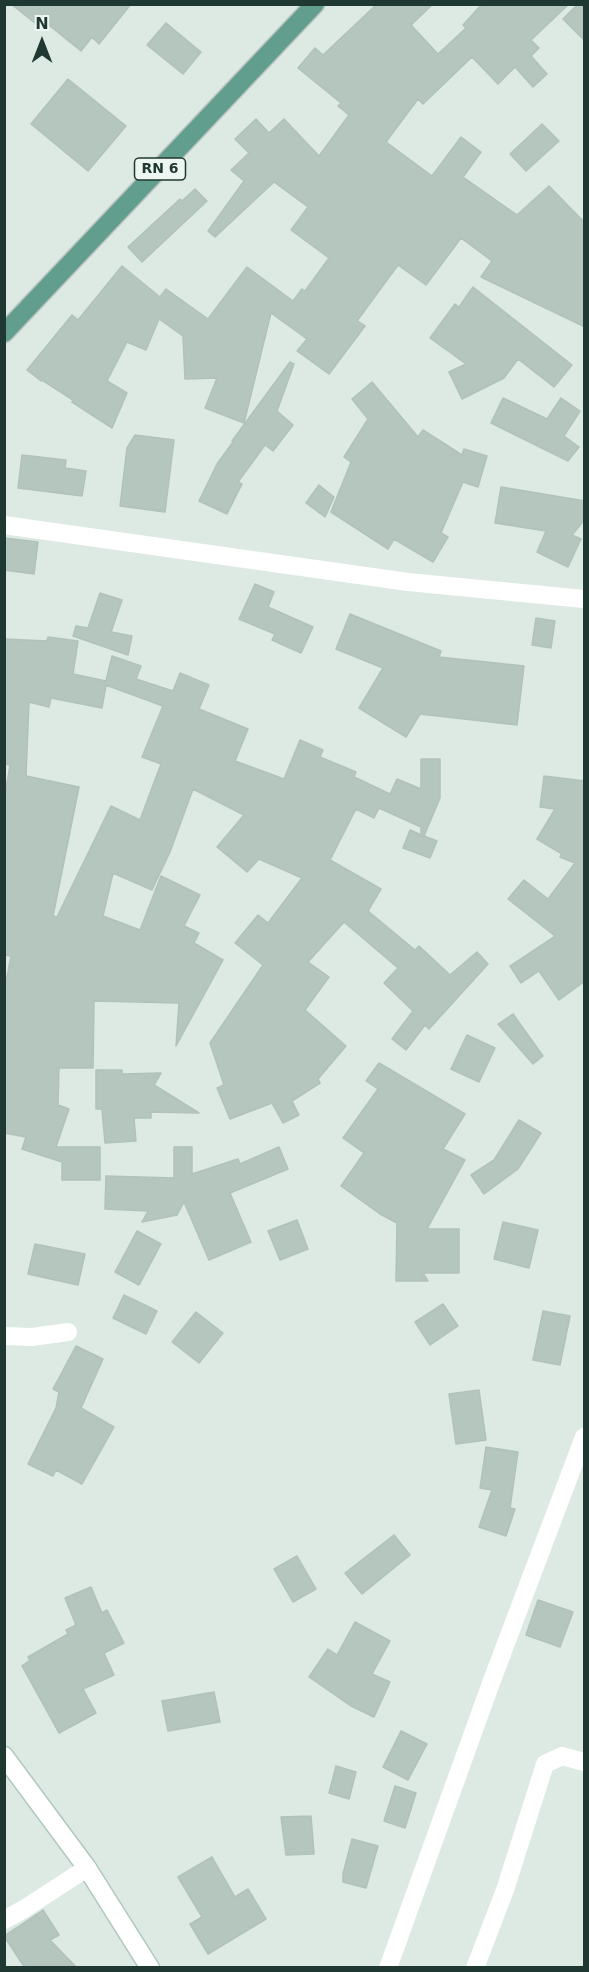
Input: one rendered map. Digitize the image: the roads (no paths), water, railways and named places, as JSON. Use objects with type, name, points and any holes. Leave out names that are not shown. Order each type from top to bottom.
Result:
[{"type":"main road","name":"RN 6","points":[[4,333],[315,4]]},
{"type":"street","points":[[4,525],[408,582],[585,599]]},
{"type":"street","points":[[4,1336],[32,1337],[68,1332]]},
{"type":"street","points":[[388,1968],[487,1694],[585,1437]]},
{"type":"street","points":[[4,1756],[87,1868],[150,1968]]},
{"type":"street","points":[[475,1968],[506,1890],[545,1764],[562,1756],[585,1762]]},
{"type":"street","points":[[4,1920],[87,1868]]}]
